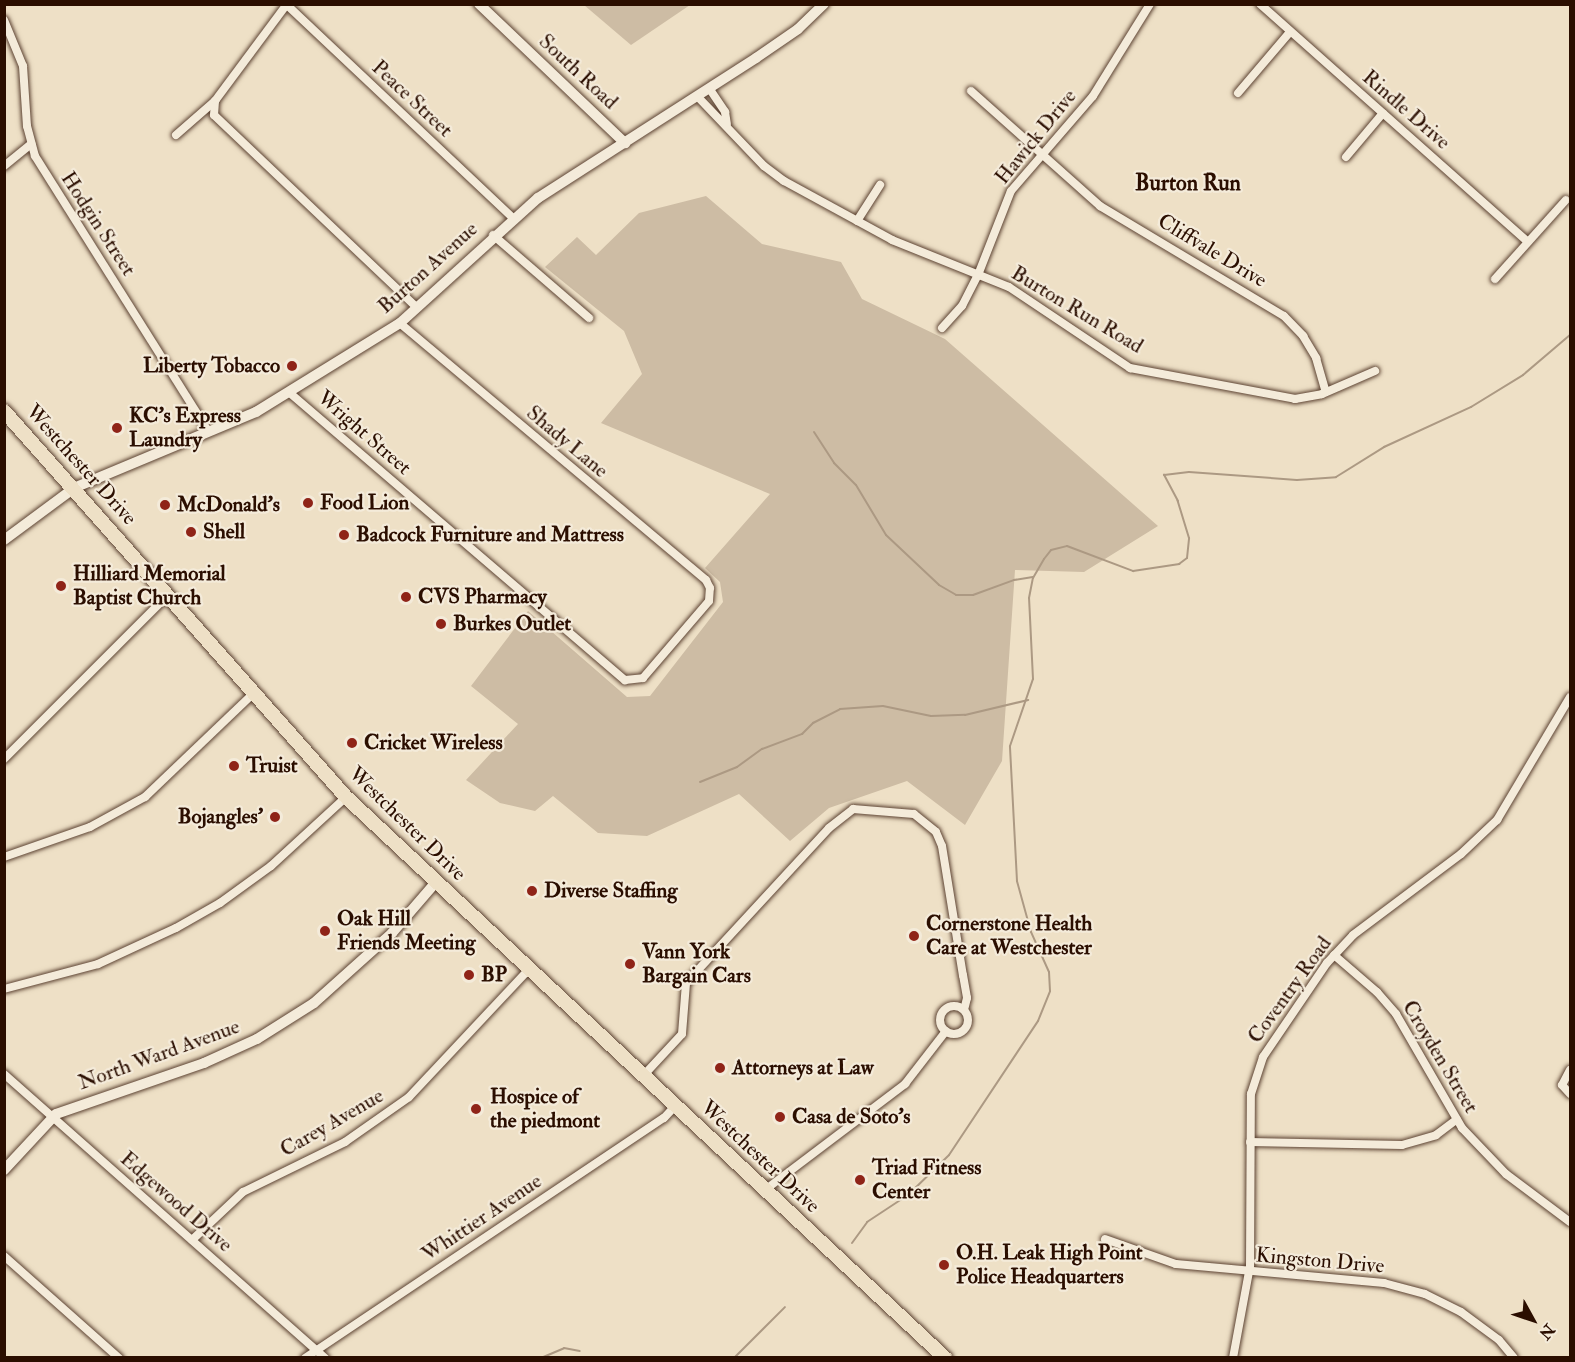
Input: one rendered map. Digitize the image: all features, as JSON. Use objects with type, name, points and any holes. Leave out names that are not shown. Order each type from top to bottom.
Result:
[{"type":"main road","name":"Westchester Drive","points":[[4,411],[346,797],[945,1358]]},
{"type":"street","name":"South Road","points":[[479,4],[625,143]]},
{"type":"street","name":"Burton Avenue","points":[[4,540],[74,488],[291,394],[400,324],[513,219],[798,29],[824,4]]},
{"type":"street","name":"Hawick Drive","points":[[942,328],[962,306],[978,275],[1011,191],[1093,96],[1150,4]]},
{"type":"street","name":"Rindle Drive","points":[[1260,4],[1528,242]]},
{"type":"street","points":[[176,135],[215,101],[287,5]]},
{"type":"street","name":"Peace Street","points":[[287,5],[513,219]]},
{"type":"street","name":"Hodgin Street","points":[[4,20],[23,66],[31,144],[43,171],[208,431]]},
{"type":"street","points":[[1238,93],[1290,32]]},
{"type":"street","name":"Burton Run Road","points":[[709,88],[725,112],[727,124]]},
{"type":"street","name":"Cliffvale Drive","points":[[970,91],[1100,206],[1284,316],[1303,336],[1316,358],[1326,392]]},
{"type":"street","name":"Burton Run Road","points":[[697,96],[717,120],[727,124],[764,166],[892,240],[1017,292],[1130,368],[1295,399],[1326,392],[1375,371]]},
{"type":"street","points":[[215,101],[214,115],[416,308]]},
{"type":"street","points":[[1346,157],[1383,113]]},
{"type":"street","points":[[4,166],[31,144]]},
{"type":"street","points":[[858,221],[880,185]]},
{"type":"street","points":[[1495,279],[1566,200]]},
{"type":"street","points":[[493,236],[589,318]]},
{"type":"street","name":"Shady Lane","points":[[400,324],[706,580],[710,588],[709,601],[651,673],[635,681]]},
{"type":"street","name":"Wright Street","points":[[291,394],[614,671],[635,681]]},
{"type":"street","points":[[4,759],[168,595]]},
{"type":"street","points":[[4,857],[90,827],[145,797],[254,693]]},
{"type":"street","name":"Coventry Road","points":[[1233,1358],[1249,1273],[1251,1094],[1263,1057],[1334,955],[1376,915],[1461,854],[1497,820],[1570,697]]},
{"type":"street","points":[[4,989],[98,964],[185,923],[271,866],[346,797]]},
{"type":"street","points":[[644,1076],[682,1034],[686,983],[829,828],[854,808],[914,814],[936,832],[942,846],[967,998],[964,1010],[968,1018],[966,1027],[959,1033],[946,1031],[940,1023],[944,1010],[951,1006],[964,1010]]},
{"type":"street","name":"North Ward Avenue","points":[[4,1170],[54,1117],[86,1102],[204,1064],[256,1039],[338,983],[392,933],[436,882]]},
{"type":"street","name":"Croyden Street","points":[[1334,955],[1396,1014],[1456,1119],[1506,1174],[1570,1222]]},
{"type":"street","name":"Carey Avenue","points":[[192,1240],[243,1192],[345,1142],[409,1097],[529,969]]},
{"type":"street","points":[[765,1190],[905,1084],[946,1031]]},
{"type":"street","points":[[1570,1070],[1562,1085],[1570,1094]]},
{"type":"street","name":"Edgewood Drive","points":[[4,1074],[325,1358]]},
{"type":"street","name":"Whittier Avenue","points":[[305,1358],[664,1118],[675,1106]]},
{"type":"street","points":[[1250,1142],[1402,1145],[1436,1135],[1456,1119]]},
{"type":"street","name":"Kingston Drive","points":[[1105,1239],[1176,1263],[1249,1273],[1383,1283],[1425,1294],[1461,1312],[1499,1340],[1514,1358]]},
{"type":"street","points":[[4,1256],[120,1358]]},
{"type":"shaded area","points":[[584,5],[690,5],[631,45]]},
{"type":"shaded area","points":[[706,196],[762,244],[841,262],[862,299],[945,339],[1158,526],[1084,572],[1015,570],[1002,761],[965,825],[907,781],[829,808],[790,841],[739,794],[647,836],[598,833],[553,796],[535,811],[500,803],[466,780],[518,724],[471,686],[528,611],[627,697],[650,696],[723,602],[720,582],[705,568],[770,494],[601,423],[642,374],[624,331],[545,267],[577,237],[596,255],[639,213]]},
{"type":"waterway","points":[[852,1243],[867,1222],[908,1195],[949,1155],[1038,1021],[1050,991],[1049,972],[1031,932],[1017,881],[1010,746],[1033,679],[1029,598],[1033,578],[1051,550],[1067,546],[1133,571],[1179,564],[1187,558],[1189,538],[1178,501],[1164,475],[1189,472],[1297,480],[1336,477],[1384,447],[1471,407],[1523,375],[1570,335]]},
{"type":"waterway","points":[[814,432],[834,463],[856,485],[886,535],[939,585],[956,595],[973,595],[1014,580],[1033,577]]},
{"type":"waterway","points":[[700,782],[737,767],[762,749],[802,734],[813,723],[840,709],[883,706],[931,716],[965,715],[1028,700]]},
{"type":"waterway","points":[[734,1358],[785,1307]]},
{"type":"waterway","points":[[541,1358],[564,1348],[580,1351]]},
{"type":"place","name":"Liberty Tobacco","points":[[292,366]]},
{"type":"place","name":"KC's Express Laundry","points":[[117,428]]},
{"type":"place","name":"Food Lion","points":[[308,503]]},
{"type":"place","name":"McDonald's","points":[[165,505]]},
{"type":"place","name":"Shell","points":[[191,532]]},
{"type":"place","name":"Badcock Furniture and Mattress","points":[[344,535]]},
{"type":"place","name":"Hilliard Memorial Baptist Church","points":[[61,586]]},
{"type":"place","name":"CVS Pharmacy","points":[[406,597]]},
{"type":"place","name":"Burkes Outlet","points":[[441,624]]},
{"type":"place","name":"Cricket Wireless","points":[[352,743]]},
{"type":"place","name":"Truist","points":[[234,766]]},
{"type":"place","name":"Bojangles'","points":[[275,817]]},
{"type":"place","name":"Diverse Staffing","points":[[532,891]]},
{"type":"place","name":"Oak Hill Friends Meeting","points":[[325,931]]},
{"type":"place","name":"Cornerstone Health Care at Westchester","points":[[914,936]]},
{"type":"place","name":"Vann York Bargain Cars","points":[[630,964]]},
{"type":"place","name":"BP","points":[[469,975]]},
{"type":"place","name":"Attorneys at Law","points":[[720,1068]]},
{"type":"place","name":"Hospice of the piedmont","points":[[476,1109]]},
{"type":"place","name":"Casa de Soto's","points":[[780,1117]]},
{"type":"place","name":"Triad Fitness Center","points":[[860,1180]]},
{"type":"place","name":"O.H. Leak High Point Police Headquarters","points":[[944,1265]]},
{"type":"district","name":"Burton Run","points":[[1188,184]]}]
